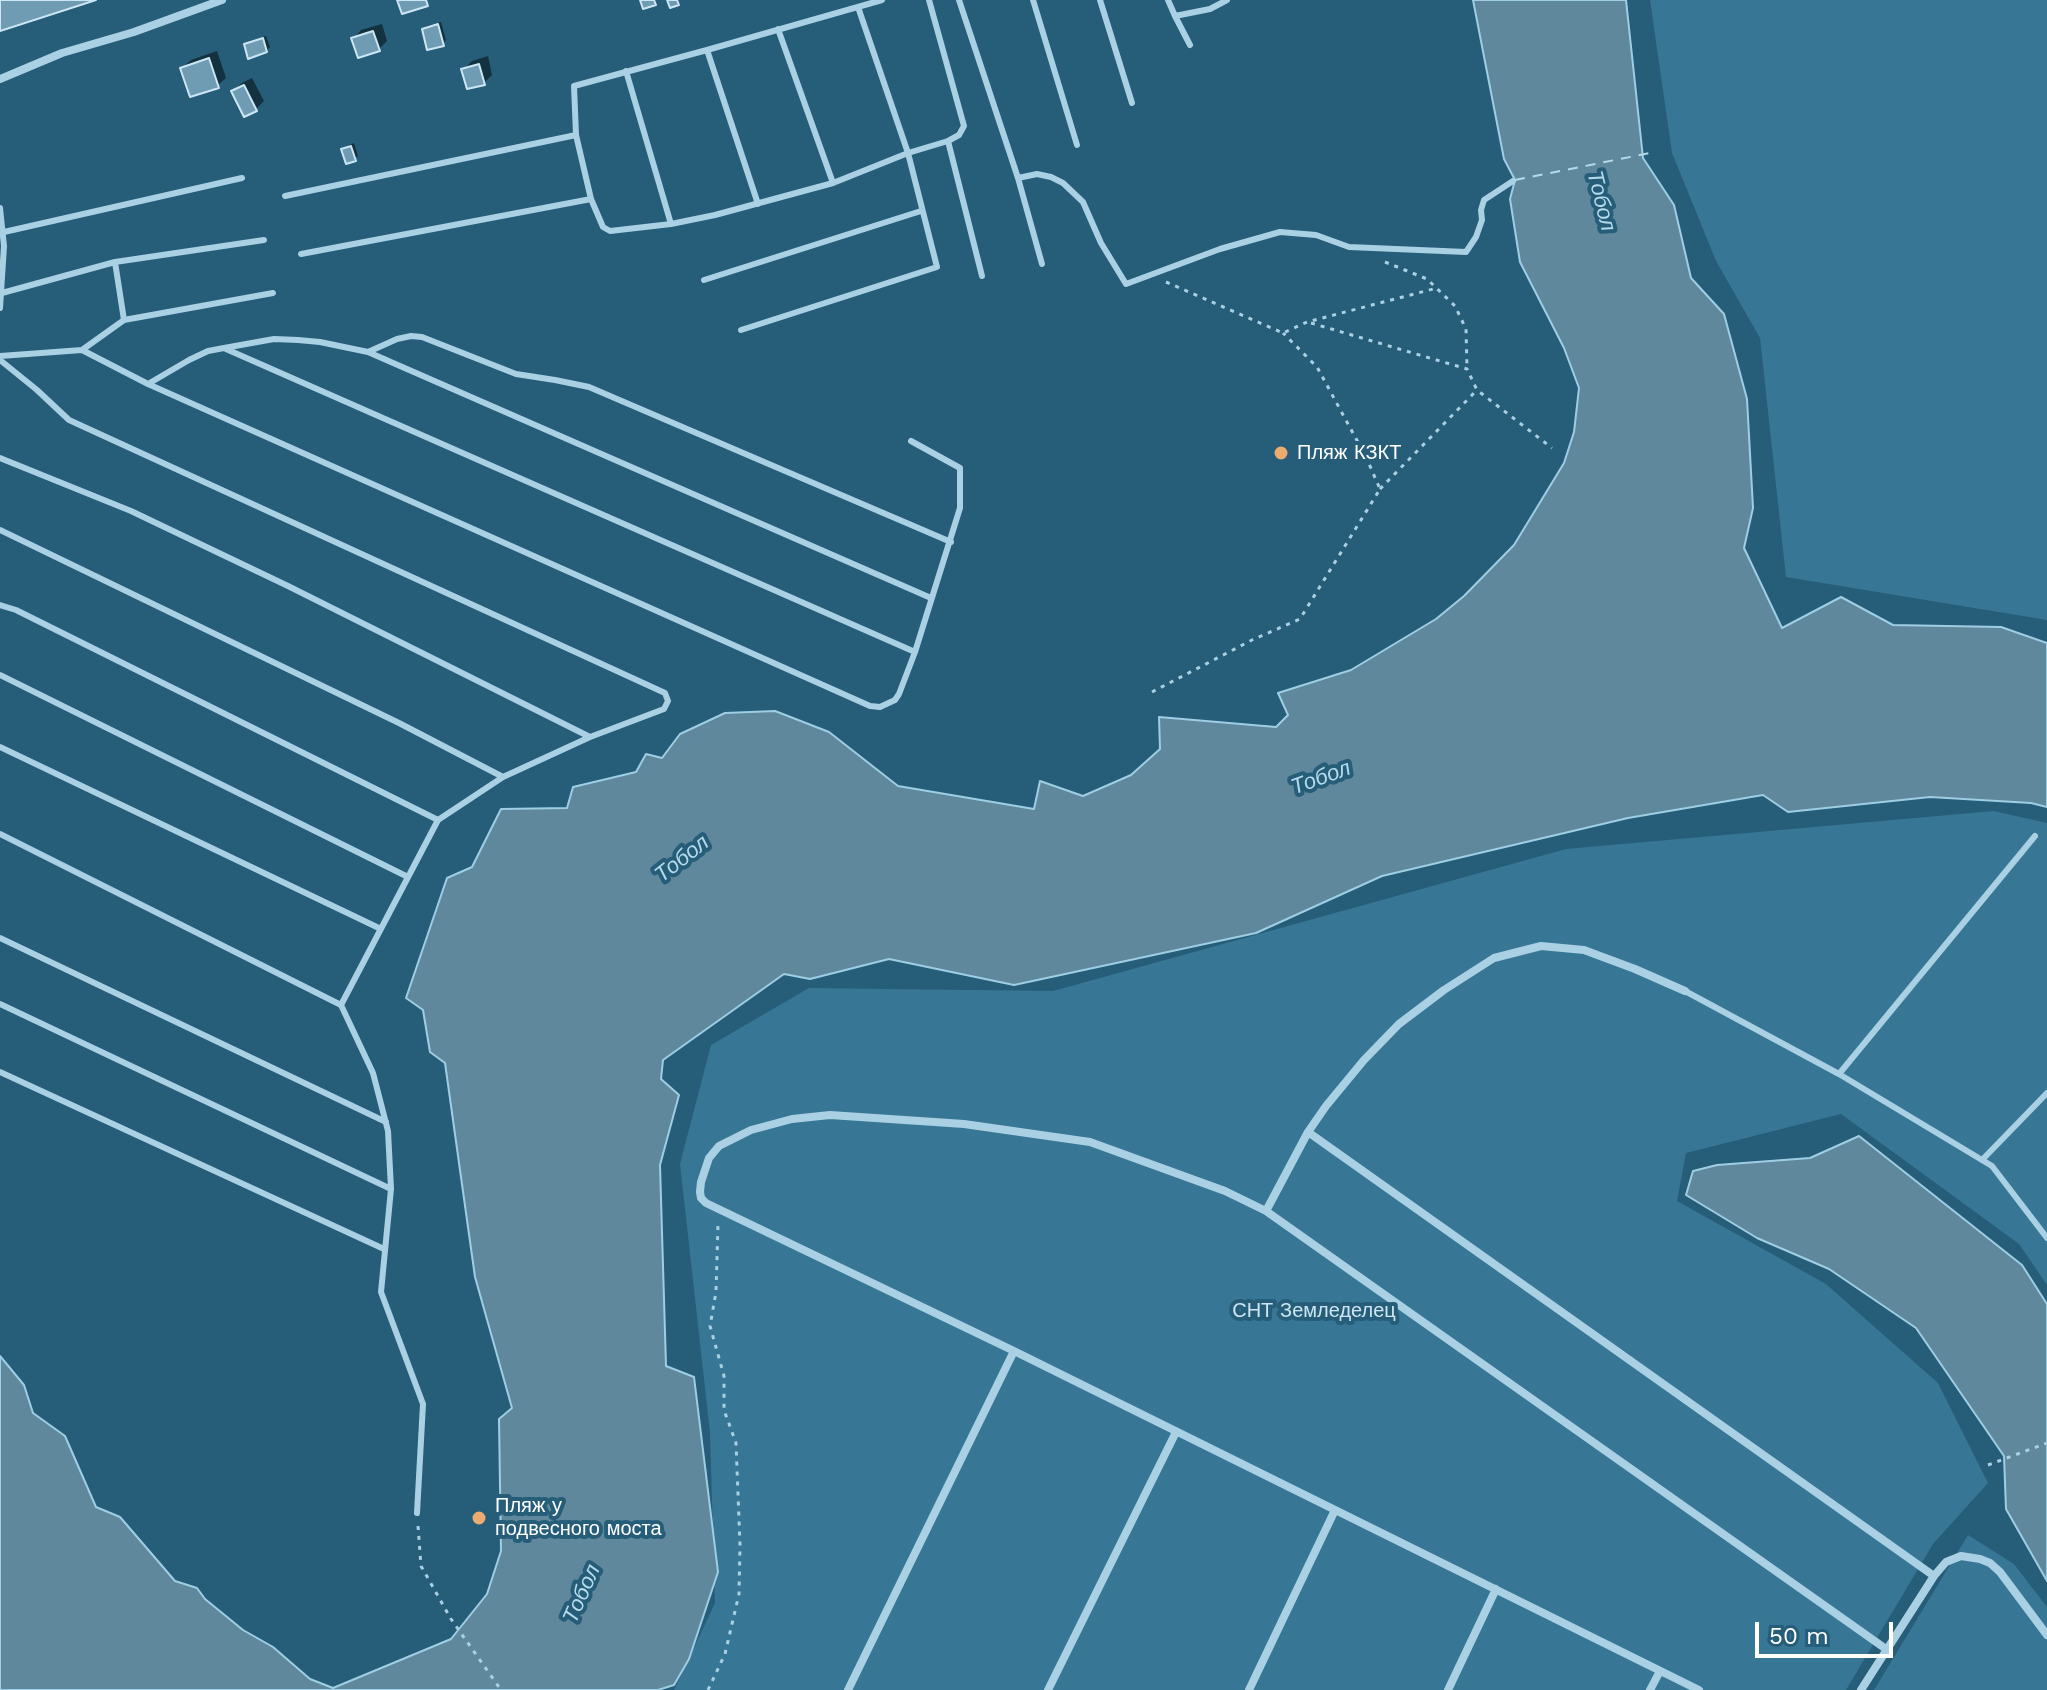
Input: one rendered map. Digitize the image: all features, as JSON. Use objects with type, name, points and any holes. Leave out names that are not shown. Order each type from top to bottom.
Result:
[{"type":"street","points":[[0,79],[62,53],[134,32],[222,0]]},
{"type":"street","points":[[1266,1211],[1308,1132],[1364,1060],[1399,1024],[1494,958],[1541,946],[1584,950],[1685,991]]},
{"type":"street","points":[[1699,1690],[1014,1351],[706,1203],[700,1192],[709,1158],[719,1146],[751,1130],[792,1119],[830,1115],[964,1124],[1090,1142],[1225,1191],[1266,1211],[1886,1649]]},
{"type":"street","points":[[1308,1132],[1934,1576]]},
{"type":"street","points":[[848,1690],[1014,1351]]},
{"type":"street","points":[[1048,1690],[1176,1432]]},
{"type":"street","points":[[1249,1690],[1335,1510]]},
{"type":"street","points":[[1861,1690],[1934,1576],[1946,1562],[1961,1556],[1990,1563],[2000,1572],[2047,1635]]},
{"type":"street","points":[[1448,1690],[1496,1589]]},
{"type":"street","points":[[1650,1690],[1660,1671]]},
{"type":"lane","points":[[882,0],[574,86],[576,135],[591,199],[603,227],[610,231],[671,224],[758,204],[833,183],[959,135],[964,126],[929,0]]},
{"type":"lane","points":[[959,0],[1018,178],[1042,264]]},
{"type":"lane","points":[[1033,0],[1077,145]]},
{"type":"lane","points":[[1100,0],[1132,103]]},
{"type":"lane","points":[[1168,0],[1190,45]]},
{"type":"lane","points":[[1175,16],[1210,9],[1227,0]]},
{"type":"lane","points":[[741,330],[937,267],[908,153],[858,7]]},
{"type":"lane","points":[[778,29],[833,183]]},
{"type":"lane","points":[[707,50],[758,204]]},
{"type":"lane","points":[[626,71],[671,224]]},
{"type":"lane","points":[[285,196],[576,135]]},
{"type":"lane","points":[[948,141],[982,276]]},
{"type":"lane","points":[[1018,178],[1037,174],[1051,177],[1063,183],[1083,202],[1101,243],[1126,284],[1220,249],[1280,232],[1316,235],[1349,247],[1466,252],[1482,220],[1484,200],[1513,181]]},
{"type":"lane","points":[[4,232],[242,178]]},
{"type":"lane","points":[[301,254],[591,199]]},
{"type":"lane","points":[[0,208],[4,232],[0,306]]},
{"type":"lane","points":[[704,280],[921,211]]},
{"type":"lane","points":[[2,293],[115,262],[264,240]]},
{"type":"lane","points":[[115,262],[124,320]]},
{"type":"lane","points":[[0,358],[82,350],[124,320],[273,293]]},
{"type":"lane","points":[[368,352],[397,339],[422,337],[516,374],[589,387],[951,542]]},
{"type":"lane","points":[[148,384],[208,351],[274,339],[320,342],[368,352],[931,598]]},
{"type":"lane","points":[[224,348],[915,652]]},
{"type":"lane","points":[[82,350],[148,384],[870,706],[880,707],[895,700],[915,652],[960,508],[960,468],[911,441]]},
{"type":"lane","points":[[0,358],[69,420],[665,693],[668,701],[664,709],[590,737],[503,777],[438,820],[341,1005]]},
{"type":"lane","points":[[0,458],[131,511],[590,737]]},
{"type":"lane","points":[[0,530],[399,723],[503,777]]},
{"type":"lane","points":[[0,605],[28,616],[438,820]]},
{"type":"lane","points":[[0,675],[408,877]]},
{"type":"lane","points":[[0,747],[381,929]]},
{"type":"lane","points":[[0,834],[341,1005],[373,1073],[389,1142],[391,1189],[381,1292],[423,1404],[417,1513]]},
{"type":"lane","points":[[1839,1074],[2035,836]]},
{"type":"lane","points":[[0,938],[386,1122]]},
{"type":"lane","points":[[1685,991],[1839,1074],[1992,1166],[2047,1238]]},
{"type":"lane","points":[[0,1004],[391,1189]]},
{"type":"lane","points":[[0,1072],[384,1249]]},
{"type":"lane","points":[[1982,1160],[2047,1093]]},
{"type":"path","points":[[1374,257],[1427,279],[1455,306],[1466,329],[1467,369],[1477,390],[1552,448]]},
{"type":"path","points":[[1152,276],[1283,333],[1317,367],[1380,489]]},
{"type":"path","points":[[1283,333],[1307,322],[1437,288]]},
{"type":"path","points":[[1307,322],[1467,369]]},
{"type":"path","points":[[1152,692],[1300,619],[1380,489],[1477,390]]},
{"type":"path","points":[[708,1690],[725,1654],[739,1594],[736,1443],[724,1410],[724,1376],[710,1326],[716,1292],[718,1208]]},
{"type":"path","points":[[1988,1465],[2047,1443]]},
{"type":"path","points":[[417,1513],[421,1566],[451,1619],[501,1690]]},
{"type":"green space","points":[[1650,0],[2047,0],[2047,620],[1786,577],[1760,338],[1716,261],[1672,153]]},
{"type":"green space","name":"СНТ Земледелец","points":[[1994,811],[2047,823],[2047,1285],[2019,1244],[1841,1114],[1686,1153],[1677,1201],[1826,1284],[1938,1383],[1988,1483],[1933,1544],[1846,1690],[674,1690],[715,1603],[710,1433],[680,1164],[711,1045],[809,988],[1053,991],[1566,849]]},
{"type":"green space","points":[[1968,1535],[2014,1564],[2047,1607],[2047,1690],[1874,1690]]},
{"type":"water","name":"Тобол","points":[[1473,0],[1626,0],[1643,158],[1674,205],[1691,278],[1724,314],[1747,399],[1753,508],[1744,548],[1782,628],[1841,597],[1893,625],[2001,627],[2047,643],[2047,807],[2031,803],[1930,797],[1788,812],[1763,795],[1628,818],[1382,876],[1256,933],[1014,985],[889,959],[810,979],[784,974],[663,1060],[661,1079],[679,1095],[660,1165],[666,1366],[694,1377],[718,1572],[689,1659],[674,1685],[658,1690],[0,1690],[0,1356],[24,1385],[33,1413],[65,1436],[96,1507],[120,1517],[175,1581],[197,1588],[205,1599],[243,1630],[273,1647],[310,1679],[333,1688],[451,1639],[487,1594],[501,1551],[499,1419],[512,1408],[475,1277],[445,1063],[430,1052],[423,1010],[406,998],[447,878],[472,867],[501,809],[567,808],[573,787],[636,772],[646,754],[662,758],[680,734],[725,713],[775,711],[829,732],[898,786],[1034,809],[1040,781],[1083,796],[1131,775],[1160,749],[1159,717],[1276,727],[1288,715],[1278,693],[1351,670],[1436,619],[1464,596],[1514,545],[1564,463],[1574,432],[1579,388],[1564,348],[1520,262],[1510,199],[1515,180],[1504,159]]},
{"type":"water","points":[[1859,1136],[2022,1265],[2047,1304],[2047,1581],[2006,1509],[2004,1456],[1916,1328],[1829,1269],[1757,1238],[1686,1195],[1693,1171],[1717,1165],[1810,1158]]},
{"type":"building","points":[[0,0],[96,0],[0,31]]},
{"type":"building","points":[[397,0],[426,0],[428,6],[402,14]]},
{"type":"building","points":[[640,0],[654,0],[656,5],[643,9]]},
{"type":"building","points":[[667,0],[677,0],[679,5],[670,8]]},
{"type":"building","points":[[438,24],[444,46],[427,50],[422,29]]},
{"type":"building","points":[[373,31],[380,51],[358,58],[351,38]]},
{"type":"building","points":[[263,38],[267,52],[248,59],[244,44]]},
{"type":"building","points":[[209,58],[219,88],[190,97],[180,68]]},
{"type":"building","points":[[479,64],[485,85],[467,89],[461,69]]},
{"type":"building","points":[[244,85],[257,111],[244,117],[231,91]]},
{"type":"building","points":[[351,146],[356,161],[346,164],[341,149]]},
{"type":"ferry route","points":[[1515,180],[1655,152]]},
{"type":"place","name":"Пляж КЗКТ","points":[[1281,453]]},
{"type":"place","name":"Пляж у подвесного моста","points":[[479,1518]]}]
